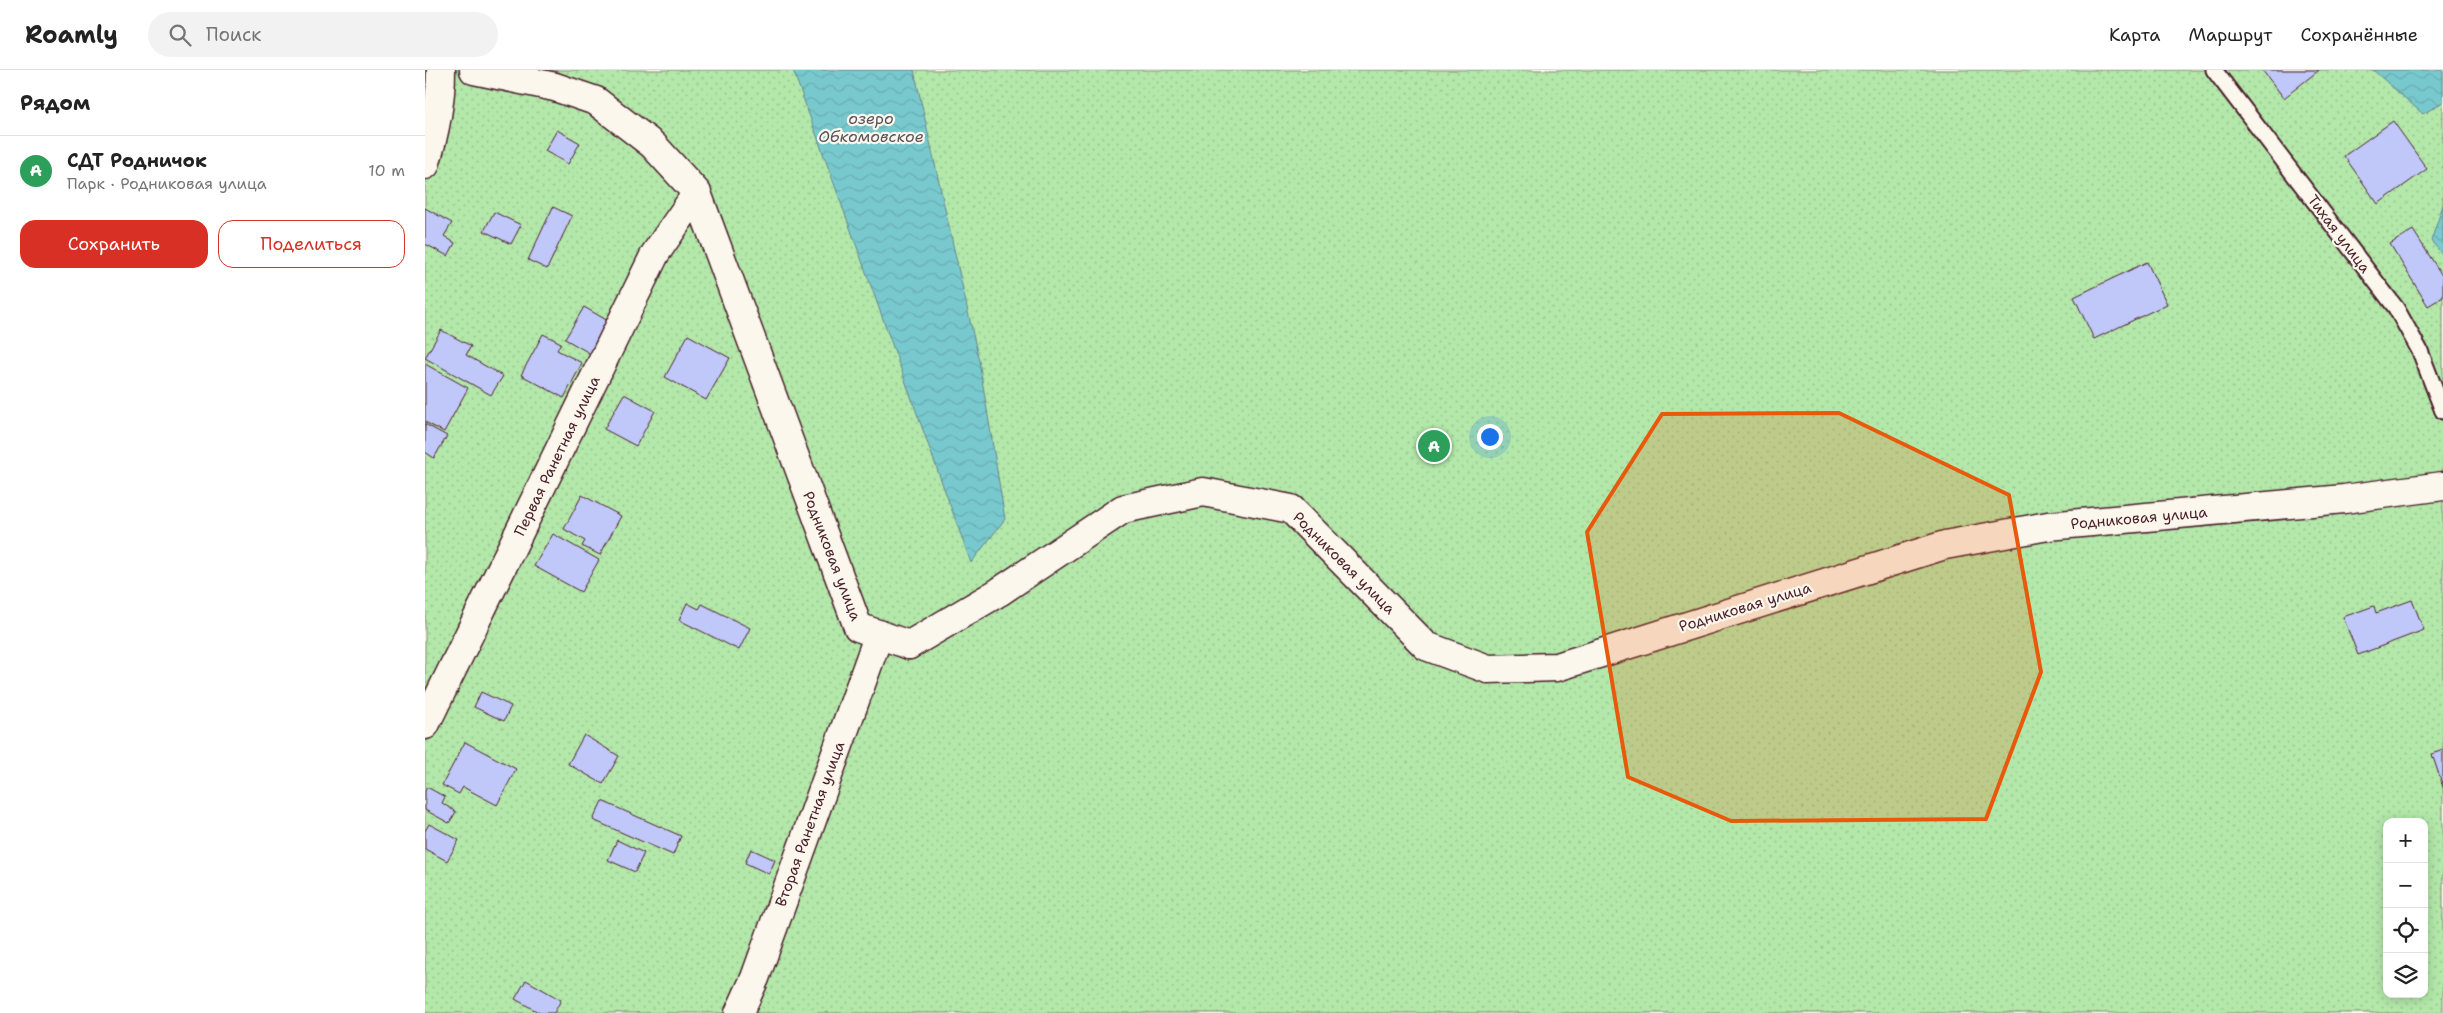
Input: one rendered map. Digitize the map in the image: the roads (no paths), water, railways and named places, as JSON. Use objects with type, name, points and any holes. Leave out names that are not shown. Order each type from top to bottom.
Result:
[{"type":"street","points":[[425,165],[437,125],[441,96],[441,70]]},
{"type":"street","name":"Родниковая улица","points":[[474,70],[555,87],[595,100],[653,146],[697,193],[858,627],[909,644],[999,592],[1123,509],[1203,492],[1291,509],[1426,646],[1488,669],[1557,667],[1945,545],[2048,526],[2344,499],[2443,486]]},
{"type":"street","name":"Первая Ранетная улица","points":[[425,725],[655,254],[697,193]]},
{"type":"street","name":"Вторая Ранетная улица","points":[[739,1013],[755,978],[879,634]]},
{"type":"lane","name":"Тихая улица","points":[[2214,70],[2396,308],[2420,352],[2443,411]]},
{"type":"water","name":"озеро Обкомовское","points":[[793,70],[914,70],[979,361],[1005,519],[971,563]]},
{"type":"water","points":[[2373,70],[2443,70],[2443,102],[2423,114]]},
{"type":"water","points":[[2443,205],[2443,255],[2431,241]]},
{"type":"place","name":"СДТ Родничок","points":[[1434,446]]}]
